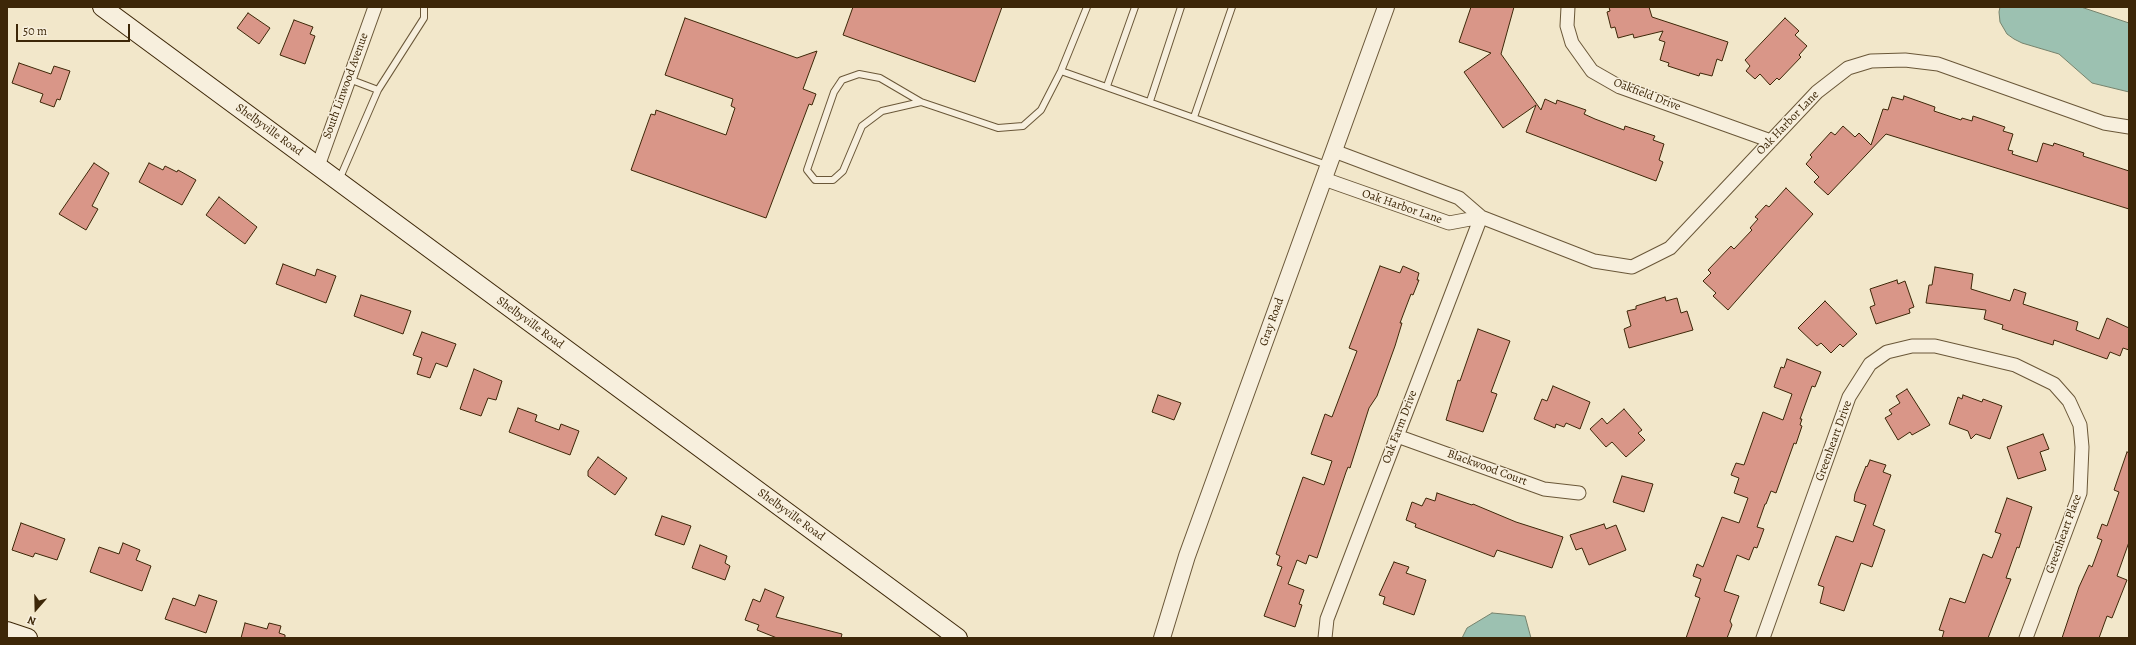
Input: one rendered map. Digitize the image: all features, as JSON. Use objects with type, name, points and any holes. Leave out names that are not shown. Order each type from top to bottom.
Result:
[{"type":"main road","name":"Shelbyville Road","points":[[102,7],[958,638]]},
{"type":"main road","points":[[7,631],[28,638]]},
{"type":"street","name":"South Linwood Avenue","points":[[318,166],[375,7]]},
{"type":"street","name":"Gray Road","points":[[1162,638],[1187,556],[1386,7]]},
{"type":"street","name":"Oakfield Drive","points":[[1568,7],[1567,26],[1572,43],[1592,71],[1620,87],[1771,141]]},
{"type":"street","name":"Oak Harbor Lane","points":[[1329,165],[1458,198],[1481,217],[1594,261],[1632,267],[1670,248],[1817,92],[1848,68],[1871,61],[1905,60],[1938,64],[2104,124],[2129,127]]},
{"type":"street","name":"Oak Harbor Lane","points":[[1329,165],[1449,223],[1481,217]]},
{"type":"street","name":"Oak Farm Drive","points":[[1325,638],[1327,619],[1481,217]]},
{"type":"street","name":"Greenheart Drive","points":[[1763,638],[1849,397],[1870,364],[1888,352],[1912,346],[1935,346],[1988,359]]},
{"type":"street","name":"Greenheart Place","points":[[1988,359],[2015,365],[2054,384],[2069,401],[2080,425],[2082,447],[2080,493],[2026,638]]},
{"type":"street","name":"Blackwood Court","points":[[1397,436],[1544,489],[1579,493]]},
{"type":"lane","points":[[338,182],[378,90],[424,18],[424,7]]},
{"type":"lane","points":[[921,102],[882,111],[862,126],[843,171],[833,180],[815,180],[807,170],[834,92],[842,80],[859,74],[880,78],[921,102],[998,128],[1023,126],[1041,110],[1061,71],[1087,7]]},
{"type":"lane","points":[[1107,86],[1135,7]]},
{"type":"lane","points":[[1150,101],[1181,7]]},
{"type":"lane","points":[[1194,117],[1232,7]]},
{"type":"lane","points":[[1061,71],[1329,165]]},
{"type":"lane","points":[[349,79],[378,90]]},
{"type":"shaded area","points":[[2000,7],[2081,7],[2129,23],[2129,92],[2092,83],[2059,54],[2022,43],[2014,39],[2007,34],[2000,22]]},
{"type":"shaded area","points":[[1492,613],[1525,616],[1531,638],[1462,638],[1467,628]]},
{"type":"building","points":[[853,7],[1002,7],[975,82],[843,35]]},
{"type":"building","points":[[1471,7],[1514,7],[1501,54],[1541,110],[1545,99],[1556,104],[1557,100],[1586,110],[1584,114],[1624,130],[1625,126],[1655,136],[1653,140],[1664,144],[1659,160],[1663,162],[1656,181],[1526,132],[1536,105],[1503,128],[1464,72],[1491,53],[1459,42]]},
{"type":"building","points":[[1609,7],[1649,7],[1652,17],[1728,42],[1722,61],[1717,59],[1712,76],[1700,73],[1699,76],[1668,66],[1669,63],[1660,60],[1665,42],[1659,40],[1663,31],[1634,38],[1633,34],[1618,38],[1615,27],[1611,28],[1607,12],[1610,11]]},
{"type":"building","points":[[248,13],[270,28],[259,44],[237,28]]},
{"type":"building","points":[[685,18],[797,58],[817,51],[803,89],[816,94],[812,105],[809,104],[766,218],[631,170],[651,114],[655,115],[656,110],[726,135],[735,108],[731,106],[733,99],[665,75]]},
{"type":"building","points":[[1785,18],[1799,31],[1795,35],[1807,46],[1799,55],[1801,57],[1779,80],[1777,78],[1770,85],[1760,74],[1755,79],[1746,71],[1750,66],[1745,60]]},
{"type":"building","points":[[294,20],[313,27],[310,34],[315,36],[305,64],[280,55]]},
{"type":"building","points":[[19,63],[51,74],[54,66],[70,71],[60,100],[57,99],[54,107],[40,102],[43,94],[12,83]]},
{"type":"building","points":[[1904,96],[1935,107],[1934,111],[1961,120],[1962,118],[1972,121],[1973,116],[2005,127],[2003,131],[2013,134],[2008,150],[2013,151],[2012,154],[2037,162],[2043,143],[2053,146],[2054,143],[2084,153],[2083,156],[2129,171],[2129,209],[1886,134],[1828,195],[1814,182],[1819,177],[1806,164],[1812,157],[1810,155],[1831,132],[1835,135],[1843,126],[1855,137],[1859,133],[1871,145],[1883,109],[1888,110],[1892,97],[1903,100]]},
{"type":"building","points":[[94,163],[109,173],[92,206],[98,209],[86,230],[59,214]]},
{"type":"building","points":[[149,163],[163,170],[165,166],[177,172],[178,170],[196,180],[182,205],[139,182]]},
{"type":"building","points":[[1786,188],[1813,214],[1728,310],[1713,296],[1716,293],[1703,281],[1711,273],[1708,270],[1731,246],[1734,249],[1752,230],[1750,228],[1758,219],[1755,217],[1766,205],[1769,207]]},
{"type":"building","points":[[219,197],[257,227],[245,244],[206,215]]},
{"type":"building","points":[[283,264],[315,276],[317,269],[336,276],[326,303],[276,284]]},
{"type":"building","points":[[1380,266],[1400,273],[1403,266],[1419,273],[1417,280],[1419,280],[1413,295],[1411,294],[1400,323],[1402,323],[1395,346],[1377,396],[1369,408],[1350,468],[1348,467],[1346,472],[1317,558],[1309,555],[1306,564],[1297,560],[1288,584],[1304,590],[1299,604],[1302,605],[1295,627],[1264,616],[1282,567],[1277,565],[1280,556],[1276,554],[1303,477],[1324,485],[1332,461],[1311,454],[1325,414],[1332,417],[1357,351],[1349,348]]},
{"type":"building","points":[[1935,267],[1973,274],[1971,289],[2010,301],[2014,289],[2026,293],[2023,304],[2078,322],[2076,330],[2099,339],[2107,318],[2129,328],[2129,350],[2123,348],[2120,356],[2110,352],[2107,359],[2054,340],[2053,345],[2002,329],[2003,325],[1984,319],[1986,310],[1926,303],[1929,285],[1932,285]]},
{"type":"building","points":[[1897,280],[1898,284],[1905,281],[1914,307],[1909,309],[1910,313],[1876,324],[1870,307],[1875,305],[1870,289]]},
{"type":"building","points":[[361,295],[411,311],[403,334],[354,316]]},
{"type":"building","points":[[1665,297],[1666,301],[1677,298],[1681,313],[1687,311],[1693,330],[1629,348],[1624,329],[1631,326],[1627,311],[1636,309],[1636,306]]},
{"type":"building","points":[[1825,301],[1857,334],[1843,347],[1840,344],[1831,353],[1821,343],[1817,346],[1798,328]]},
{"type":"building","points":[[1478,329],[1510,341],[1491,392],[1497,394],[1483,432],[1446,420],[1458,380],[1460,381]]},
{"type":"building","points":[[422,332],[456,344],[447,367],[436,363],[430,378],[417,374],[422,358],[413,355]]},
{"type":"building","points":[[1787,359],[1821,372],[1815,387],[1812,386],[1800,419],[1802,419],[1800,425],[1802,426],[1796,444],[1794,443],[1776,493],[1771,491],[1765,504],[1757,527],[1764,529],[1757,548],[1754,547],[1749,560],[1737,555],[1724,591],[1739,596],[1730,621],[1732,625],[1727,638],[1686,638],[1700,598],[1695,596],[1701,579],[1693,576],[1697,564],[1703,567],[1722,517],[1739,523],[1748,498],[1734,493],[1739,478],[1731,475],[1736,463],[1744,465],[1763,412],[1783,420],[1792,394],[1774,387],[1781,367],[1784,368]]},
{"type":"building","points":[[474,369],[502,381],[496,400],[488,398],[481,416],[460,409]]},
{"type":"building","points":[[1553,386],[1590,402],[1580,429],[1566,423],[1564,427],[1556,424],[1555,428],[1534,419],[1542,399],[1547,401]]},
{"type":"building","points":[[1907,389],[1930,425],[1912,435],[1910,432],[1898,440],[1885,418],[1892,414],[1889,410],[1900,403],[1896,396]]},
{"type":"building","points":[[1158,395],[1181,403],[1174,420],[1152,412]]},
{"type":"building","points":[[1963,395],[1982,402],[1983,399],[2002,406],[1990,439],[1976,434],[1971,439],[1968,431],[1949,424],[1958,397],[1962,399]]},
{"type":"building","points":[[518,408],[537,415],[535,421],[559,430],[561,424],[579,431],[570,455],[509,432]]},
{"type":"building","points":[[1624,409],[1642,430],[1638,433],[1645,440],[1626,457],[1612,442],[1606,447],[1590,429],[1602,418],[1607,424]]},
{"type":"building","points":[[2043,434],[2049,449],[2040,452],[2046,470],[2018,479],[2007,447]]},
{"type":"building","points":[[2127,452],[2129,453],[2129,542],[2117,576],[2127,580],[2112,618],[2107,616],[2099,638],[2062,638],[2079,587],[2089,565],[2092,567],[2102,540],[2097,538],[2102,524],[2107,526],[2119,492],[2114,490]]},
{"type":"building","points":[[598,457],[627,478],[615,495],[588,476],[588,471]]},
{"type":"building","points":[[1870,460],[1886,465],[1883,472],[1891,475],[1873,525],[1885,530],[1872,567],[1861,563],[1844,611],[1820,603],[1824,587],[1818,585],[1836,536],[1853,542],[1866,505],[1854,501],[1855,494],[1866,466],[1867,467]]},
{"type":"building","points":[[1622,476],[1653,484],[1644,512],[1613,502]]},
{"type":"building","points":[[1437,493],[1472,505],[1473,504],[1516,522],[1563,537],[1552,568],[1497,550],[1494,557],[1415,527],[1416,524],[1406,520],[1412,502],[1422,506],[1426,498],[1435,501]]},
{"type":"building","points":[[2007,498],[2032,507],[2019,548],[2017,547],[2006,578],[2011,579],[1988,638],[1942,638],[1944,631],[1939,630],[1950,598],[1965,603],[1983,554],[1992,558],[2001,534],[1995,532]]},
{"type":"building","points":[[662,516],[691,526],[684,545],[655,535]]},
{"type":"building","points":[[21,523],[65,539],[57,560],[35,553],[33,557],[12,550]]},
{"type":"building","points":[[1604,524],[1606,529],[1616,525],[1626,550],[1589,565],[1582,548],[1576,550],[1570,535]]},
{"type":"building","points":[[123,543],[140,550],[136,560],[151,566],[142,591],[90,572],[99,547],[119,554]]},
{"type":"building","points":[[700,545],[727,556],[725,563],[730,566],[725,580],[692,568]]},
{"type":"building","points":[[1394,562],[1409,567],[1406,573],[1426,580],[1414,615],[1383,604],[1385,597],[1379,595]]},
{"type":"building","points":[[765,589],[784,597],[776,617],[842,634],[841,638],[777,638],[757,630],[759,625],[745,620],[753,599],[760,602]]},
{"type":"building","points":[[199,595],[217,601],[206,633],[165,619],[173,598],[195,606]]},
{"type":"building","points":[[245,623],[267,629],[269,623],[281,626],[279,633],[285,635],[285,638],[241,638]]}]
